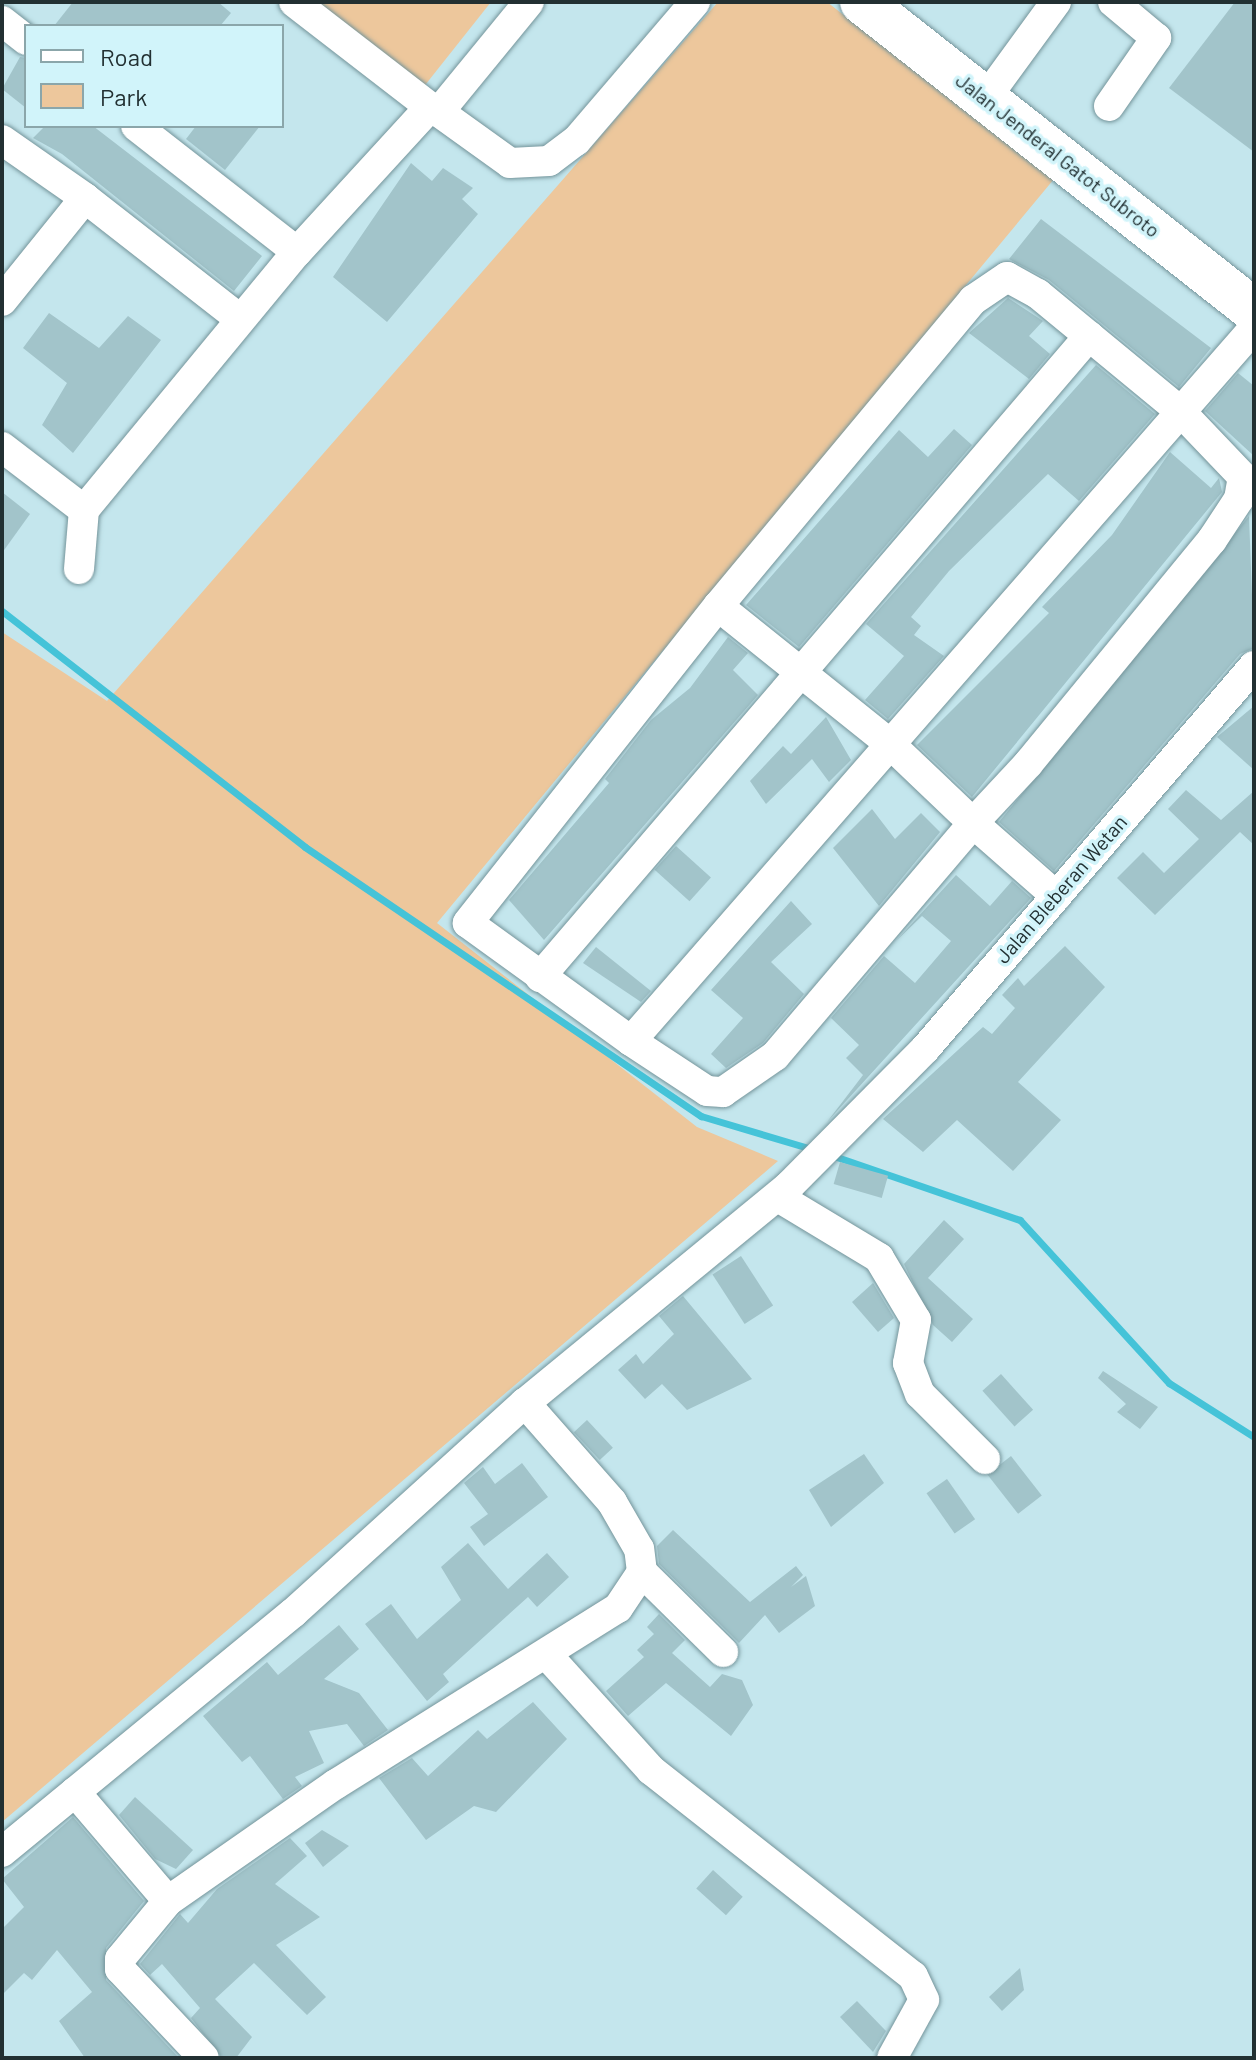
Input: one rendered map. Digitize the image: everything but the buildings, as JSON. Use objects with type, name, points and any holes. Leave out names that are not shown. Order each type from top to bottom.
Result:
[{"type":"highway","name":"Jalan Jenderal Gatot Subroto","points":[[862,2],[1254,310]]},
{"type":"street","points":[[294,2],[510,163],[549,161],[576,141],[695,2]]},
{"type":"street","points":[[79,569],[84,510],[297,252],[434,109],[529,2]]},
{"type":"street","points":[[986,98],[1056,2]]},
{"type":"street","points":[[1109,106],[1156,38],[1113,2]]},
{"type":"street","points":[[2,21],[24,38]]},
{"type":"street","points":[[139,128],[297,252]]},
{"type":"street","points":[[2,140],[85,198],[240,319]]},
{"type":"street","points":[[2,301],[85,198]]},
{"type":"street","points":[[1019,280],[1180,411],[1240,472],[1239,499],[973,823],[775,1056],[739,1086],[707,1091],[476,933],[472,914],[718,606],[992,286],[1019,280]]},
{"type":"street","points":[[631,1041],[1254,328]]},
{"type":"street","points":[[540,977],[1089,336]]},
{"type":"street","points":[[2,447],[84,510]]},
{"type":"street","points":[[718,606],[889,743],[1056,896]]},
{"type":"street","name":"Jalan Bleberan Wetan","points":[[2,1852],[293,1613],[525,1403],[783,1192],[867,1111],[1254,666]]},
{"type":"street","points":[[783,1192],[879,1258],[916,1320],[908,1363],[920,1394],[985,1459]]},
{"type":"street","points":[[525,1403],[612,1502],[639,1549],[642,1572],[723,1652]]},
{"type":"street","points":[[204,2058],[120,1969],[120,1959],[168,1901],[336,1784],[548,1656],[618,1608],[642,1572]]},
{"type":"street","points":[[548,1656],[623,1746],[913,1976],[924,2000],[892,2058]]},
{"type":"street","points":[[75,1792],[168,1901]]},
{"type":"green space","points":[[311,2],[491,2],[422,89]]},
{"type":"green space","points":[[718,2],[827,2],[1054,179],[437,923],[697,1127],[778,1161],[2,1822],[2,632],[107,701]]},
{"type":"waterway","points":[[2,611],[305,847],[701,1116],[815,1150]]},
{"type":"waterway","points":[[831,1155],[1020,1220],[1169,1383],[1254,1437]]}]
